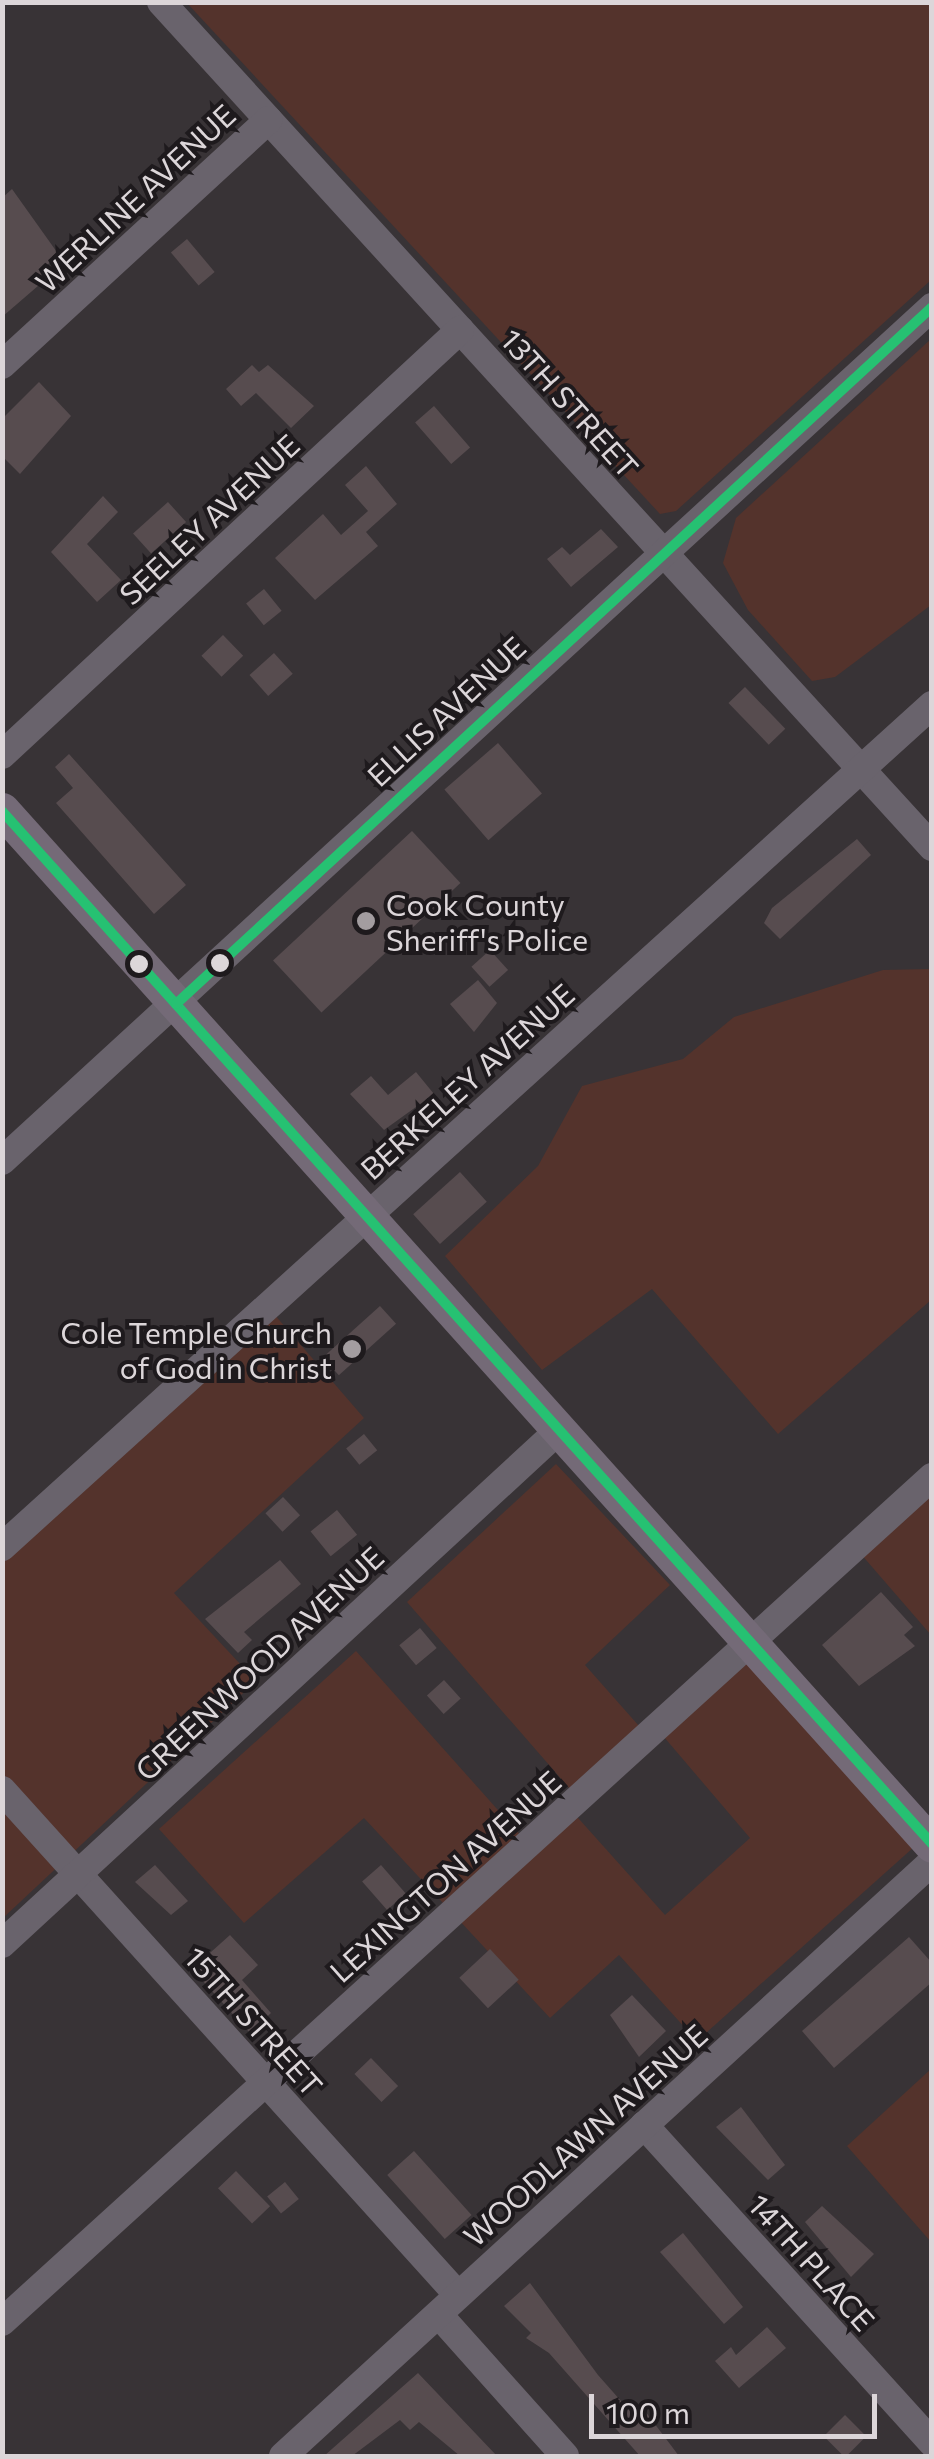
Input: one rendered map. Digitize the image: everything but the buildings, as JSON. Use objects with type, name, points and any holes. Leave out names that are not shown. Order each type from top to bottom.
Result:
[{"type":"main road","points":[[2,810],[932,1845]]},
{"type":"street","name":"13TH STREET","points":[[161,2],[932,847]]},
{"type":"street","name":"WERLINE AVENUE","points":[[2,364],[268,120]]},
{"type":"street","name":"ELLIS AVENUE","points":[[2,1161],[932,307]]},
{"type":"street","name":"SEELEY AVENUE","points":[[2,755],[460,330]]},
{"type":"street","name":"BERKELEY AVENUE","points":[[2,1546],[932,706]]},
{"type":"street","name":"GREENWOOD AVENUE","points":[[2,1944],[559,1430]]},
{"type":"street","name":"LEXINGTON AVENUE","points":[[2,2322],[932,1477]]},
{"type":"street","name":"15TH STREET","points":[[2,1790],[266,2082],[565,2456]]},
{"type":"street","name":"WOODLAWN AVENUE","points":[[283,2456],[932,1862]]},
{"type":"street","name":"14TH PLACE","points":[[644,2125],[932,2443]]},
{"type":"shaded area","points":[[187,3],[931,3],[931,280],[676,511],[660,514]]},
{"type":"shaded area","points":[[931,339],[931,605],[835,677],[812,681],[748,610],[723,563],[736,518]]},
{"type":"shaded area","points":[[931,969],[931,1300],[778,1434],[652,1289],[542,1370],[445,1256],[538,1166],[582,1086],[683,1059],[734,1017],[883,970]]},
{"type":"shaded area","points":[[274,1314],[364,1418],[174,1593],[256,1681],[3,1918],[3,1561]]},
{"type":"shaded area","points":[[556,1464],[670,1585],[585,1665],[639,1726],[570,1789],[407,1602]]},
{"type":"shaded area","points":[[931,1489],[931,1635],[860,1553]]},
{"type":"shaded area","points":[[356,1651],[523,1838],[562,1800],[665,1915],[750,1838],[664,1737],[747,1663],[914,1847],[697,2041],[619,1955],[550,2018],[364,1818],[244,1923],[159,1829]]},
{"type":"shaded area","points":[[931,2069],[931,2242],[847,2146]]},
{"type":"transit line","points":[[176,1004],[932,307]]},
{"type":"transit line","points":[[2,811],[932,1844]]},
{"type":"place","name":"Cook County Sheriff's Police","points":[[366,921]]},
{"type":"place","name":"Cole Temple Church of God in Christ","points":[[352,1349]]}]
